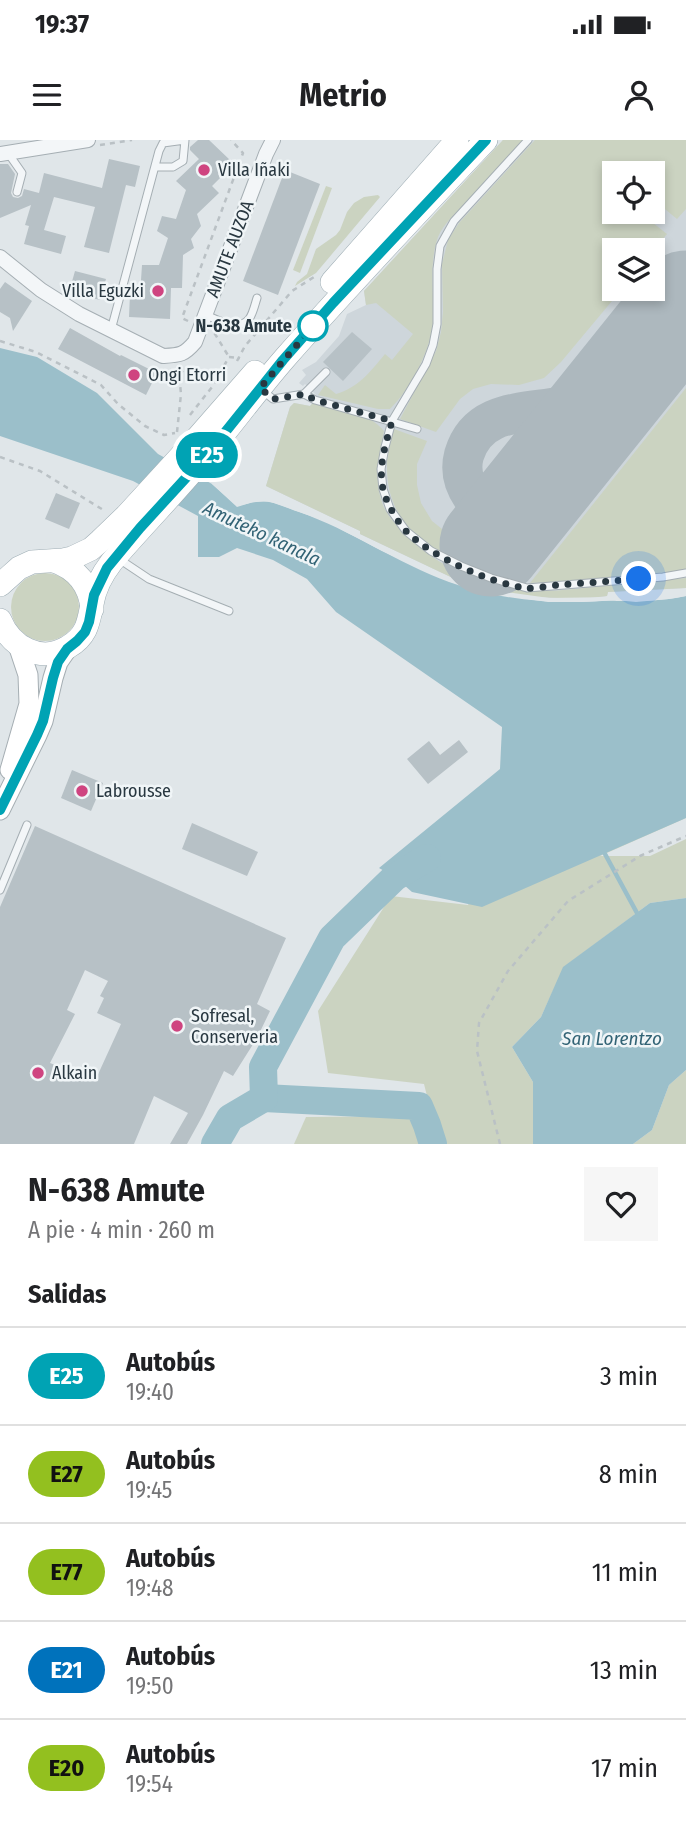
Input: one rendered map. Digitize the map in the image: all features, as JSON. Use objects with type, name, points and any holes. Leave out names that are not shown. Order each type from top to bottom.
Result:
[{"type":"main road","points":[[3,585],[19,568],[32,562],[72,558],[91,549],[129,522],[192,444],[457,140]]},
{"type":"main road","points":[[192,444],[260,388],[333,303],[486,140]]},
{"type":"main road","points":[[0,808],[43,721],[58,662],[85,632],[94,595],[116,556],[129,522]]},
{"type":"main road","points":[[54,561],[72,569],[82,579],[88,588],[92,609]]},
{"type":"main road","points":[[7,635],[36,653],[47,654],[67,649]]},
{"type":"main road","points":[[0,808],[29,704],[28,675],[7,635]]},
{"type":"street","points":[[4,153],[88,140]]},
{"type":"street","name":"AMUTE AUZOA","points":[[0,257],[41,290],[111,331],[163,356],[185,353],[195,342],[265,147],[274,140]]},
{"type":"lane","points":[[528,140],[454,221],[440,246],[437,269],[437,324],[433,345],[426,364],[392,421],[385,447],[381,469],[383,489],[390,509],[406,531],[431,551],[491,578],[527,588],[663,578],[686,573]]},
{"type":"lane","points":[[111,331],[156,167],[163,143],[186,141],[183,162],[173,167],[156,167]]},
{"type":"lane","points":[[4,153],[22,173],[17,192]]},
{"type":"lane","points":[[205,315],[241,325],[249,320],[257,298]]},
{"type":"lane","points":[[260,388],[273,399],[304,394],[326,372]]},
{"type":"lane","points":[[304,394],[315,400],[417,429]]},
{"type":"lane","points":[[116,556],[149,579],[229,611]]},
{"type":"lane","points":[[0,890],[27,825]]},
{"type":"path","points":[[191,322],[182,318],[243,153],[231,140]]},
{"type":"path","points":[[236,364],[245,346],[292,291],[317,275]]},
{"type":"path","points":[[192,444],[212,387],[229,357],[215,334]]},
{"type":"path","points":[[0,341],[36,352],[101,385],[118,404],[145,426],[192,444]]},
{"type":"path","points":[[179,374],[180,394],[192,444]]},
{"type":"path","points":[[0,457],[40,471],[129,522]]},
{"type":"path","points":[[500,1144],[477,1051],[479,1023],[508,971],[568,901],[639,856],[686,836]]},
{"type":"shaded area","points":[[503,140],[686,140],[686,588],[608,592],[607,596],[581,599],[536,597],[457,580],[266,486],[290,407],[294,403],[310,406],[317,396],[305,384],[303,386],[299,383],[306,375],[302,370],[316,362],[339,336],[347,314],[366,305],[364,291]]},
{"type":"green space","points":[[503,140],[523,140],[452,217],[438,237],[433,259],[431,334],[424,357],[404,392],[390,409],[378,409],[318,395],[325,385],[336,394],[351,388],[375,367],[385,354],[392,360],[413,334],[376,303],[366,305],[364,291]]},
{"type":"green space","points":[[535,140],[686,140],[686,209],[677,219],[665,209],[665,161],[602,161],[602,224],[654,224],[667,234],[664,238],[602,238],[602,301],[612,301],[561,362],[544,378],[519,385],[491,384],[473,389],[460,399],[436,432],[400,419],[436,351],[443,312],[442,264],[448,240],[459,223]]},
{"type":"green space","points":[[326,186],[332,188],[300,273],[293,270]]},
{"type":"green space","points":[[364,197],[380,197],[316,273],[295,286],[307,274],[316,249],[336,235],[354,203]]},
{"type":"green space","points":[[686,388],[686,570],[594,580],[530,583]]},
{"type":"green space","points":[[294,403],[310,406],[313,403],[361,415],[384,431],[378,487],[385,509],[396,525],[418,546],[458,572],[488,584],[529,591],[567,590],[686,578],[686,588],[608,592],[607,596],[581,599],[507,594],[457,580],[266,486],[290,407]]},
{"type":"green space","points":[[394,429],[427,441],[417,464],[417,485],[421,503],[432,521],[502,577],[438,551],[406,525],[395,507],[389,486],[387,461]]},
{"type":"green space","points":[[38,573],[52,573],[64,578],[74,588],[79,607],[74,626],[64,636],[52,641],[38,641],[26,636],[16,626],[11,614],[11,600],[16,588],[26,578]]},
{"type":"green space","points":[[686,818],[600,856],[650,856],[686,839],[686,898],[650,903],[564,967],[541,1017],[512,1047],[533,1082],[533,1144],[439,1144],[424,1084],[328,1073],[318,1011],[391,896],[468,905],[487,849]]},
{"type":"green space","points":[[686,1070],[686,1144],[633,1144],[652,1130],[669,1085]]},
{"type":"green space","points":[[416,1116],[423,1144],[294,1144],[306,1117]]},
{"type":"water","name":"Amuteko kanala","points":[[0,348],[37,357],[97,393],[158,454],[212,484],[237,506],[261,502],[280,505],[318,519],[449,582],[497,595],[563,602],[652,600],[686,596],[686,818],[482,907],[412,892],[395,877],[379,868],[500,769],[502,727],[336,612],[307,579],[273,560],[237,548],[219,557],[198,557],[198,516],[133,481],[0,436]]},
{"type":"water","name":"San Lorentzo","points":[[686,898],[686,1070],[669,1085],[652,1130],[633,1144],[533,1144],[533,1082],[512,1047],[541,1017],[563,967],[650,903]]},
{"type":"pier","points":[[214,481],[238,503],[269,498],[326,518],[450,578],[493,590],[549,598],[636,598],[686,592],[686,596],[636,602],[548,602],[493,594],[448,581],[325,521],[268,501],[237,507],[212,484]]},
{"type":"building","points":[[198,140],[209,140],[231,161],[218,174],[221,177],[212,186],[219,193],[197,214],[201,226],[191,239],[194,248],[183,255],[182,288],[171,288],[170,319],[129,317],[130,294],[140,295],[142,265],[159,265],[168,238],[157,231],[162,216],[176,219],[186,190],[176,181],[199,159],[190,150]]},
{"type":"building","points":[[109,159],[140,166],[135,187],[126,185],[109,253],[84,247],[95,207],[54,197],[44,230],[66,236],[61,254],[24,244],[29,226],[25,225],[31,205],[0,218],[0,164],[8,164],[15,174],[11,193],[18,198],[22,196],[24,189],[39,193],[44,173],[102,188]]},
{"type":"building","points":[[285,170],[320,184],[278,295],[243,281]]},
{"type":"building","points":[[75,271],[106,279],[100,300],[69,292]]},
{"type":"building","points":[[5,282],[32,301],[13,331],[10,318],[0,312],[0,289]]},
{"type":"building","points":[[70,328],[157,373],[146,395],[58,349]]},
{"type":"building","points":[[352,332],[372,349],[343,381],[323,362]]},
{"type":"building","points":[[56,493],[80,503],[69,529],[45,519]]},
{"type":"building","points":[[459,740],[468,752],[428,784],[407,759],[429,741],[440,755]]},
{"type":"building","name":"Labrousse","points":[[72,770],[103,783],[91,811],[61,798]]},
{"type":"building","points":[[192,823],[258,852],[247,876],[182,849]]},
{"type":"building","points":[[35,826],[286,938],[257,1004],[270,1011],[233,1076],[224,1071],[187,1144],[170,1144],[188,1113],[154,1096],[134,1144],[0,1144],[0,907]],"holes":[[[85,970],[108,981],[100,996],[104,998],[97,1013],[121,1024],[95,1081],[50,1063],[75,1014],[67,1010]]]},
{"type":"waterway","points":[[605,854],[637,913]]},
{"type":"waterway","points":[[215,1144],[230,1118],[264,1098],[263,1067],[332,938],[395,877],[427,858]]},
{"type":"waterway","points":[[264,1098],[419,1106],[433,1144]]},
{"type":"taxiway","points":[[512,519],[500,517],[484,509],[466,486],[462,471],[463,461],[472,438],[483,426],[497,418],[566,406],[597,395],[635,365]]},
{"type":"runway","points":[[491,545],[686,302]]},
{"type":"bus line","name":"E25","points":[[0,810],[43,721],[58,662],[85,632],[94,595],[107,568],[206,456],[333,303],[486,140]]},
{"type":"place","name":"Villa Iñaki","points":[[204,170]]},
{"type":"place","name":"Villa Eguzki","points":[[158,291]]},
{"type":"place","name":"N-638 Amute","points":[[313,326]]},
{"type":"place","name":"Ongi Etorri","points":[[134,375]]},
{"type":"place","name":"Labrousse","points":[[82,791]]},
{"type":"place","name":"Sofresal, Conserveria","points":[[177,1026]]},
{"type":"place","name":"Alkain","points":[[38,1073]]},
{"type":"route","points":[[313,326],[260,388],[273,399],[304,394],[315,400],[392,421],[381,469],[383,489],[390,509],[406,531],[431,551],[491,578],[527,588],[639,579]]}]
